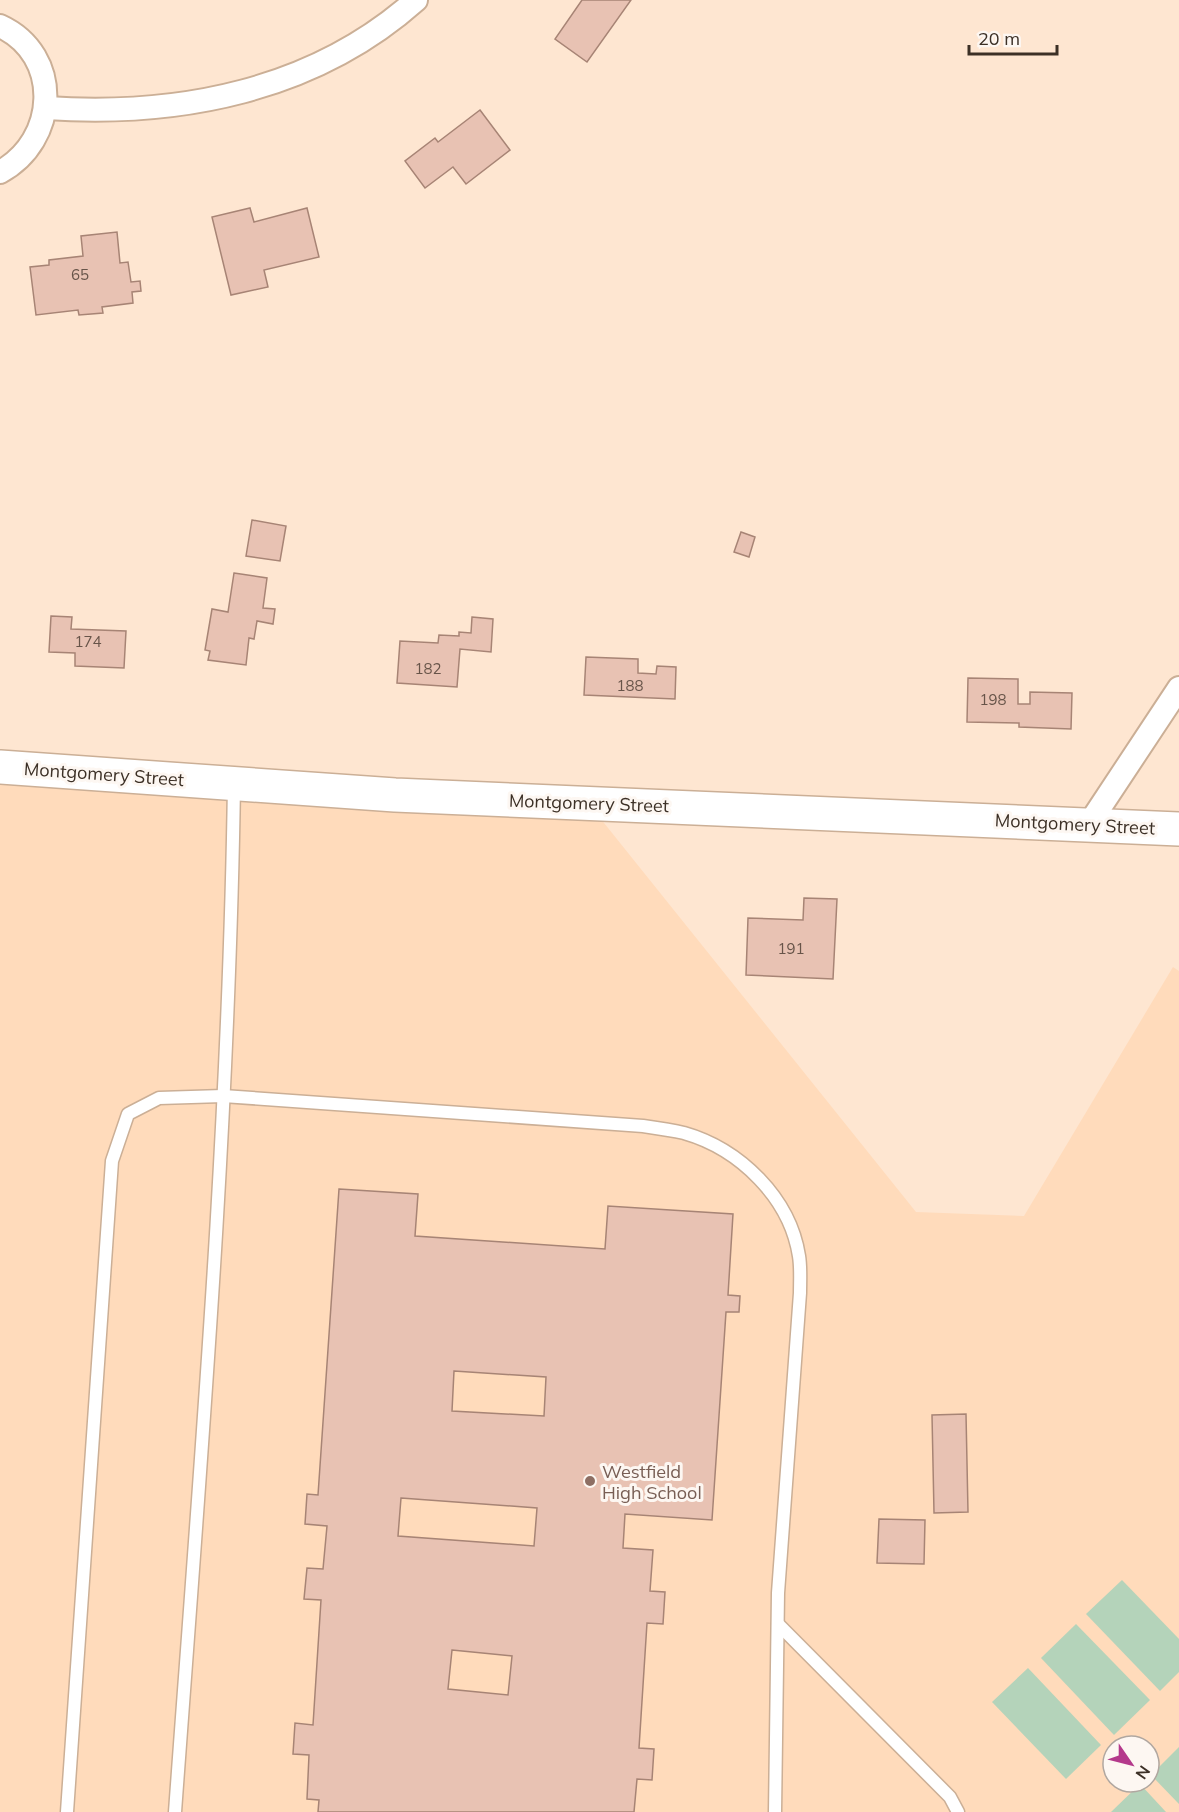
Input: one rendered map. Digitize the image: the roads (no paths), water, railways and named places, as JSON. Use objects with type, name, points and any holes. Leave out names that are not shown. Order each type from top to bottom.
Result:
[{"type":"main road","name":"Montgomery Street","points":[[0,767],[395,795],[1179,829]]},
{"type":"street","points":[[46,108],[81,110],[148,107],[225,97],[262,88],[335,57],[400,14],[416,0]]},
{"type":"street","points":[[0,26],[19,38],[38,62],[44,76],[46,108],[43,123],[28,150],[0,172]]},
{"type":"street","points":[[1089,824],[1179,688]]},
{"type":"lane","points":[[175,1812],[209,1349],[231,944],[234,782]]},
{"type":"lane","points":[[67,1812],[112,1161],[128,1114],[159,1098],[223,1096],[643,1125],[685,1133],[717,1146],[742,1163],[763,1182],[792,1227],[799,1256],[800,1293],[778,1624],[775,1812]]},
{"type":"lane","points":[[778,1624],[950,1797],[958,1812]]},
{"type":"place","name":"Westfield High School","points":[[590,1481]]}]
